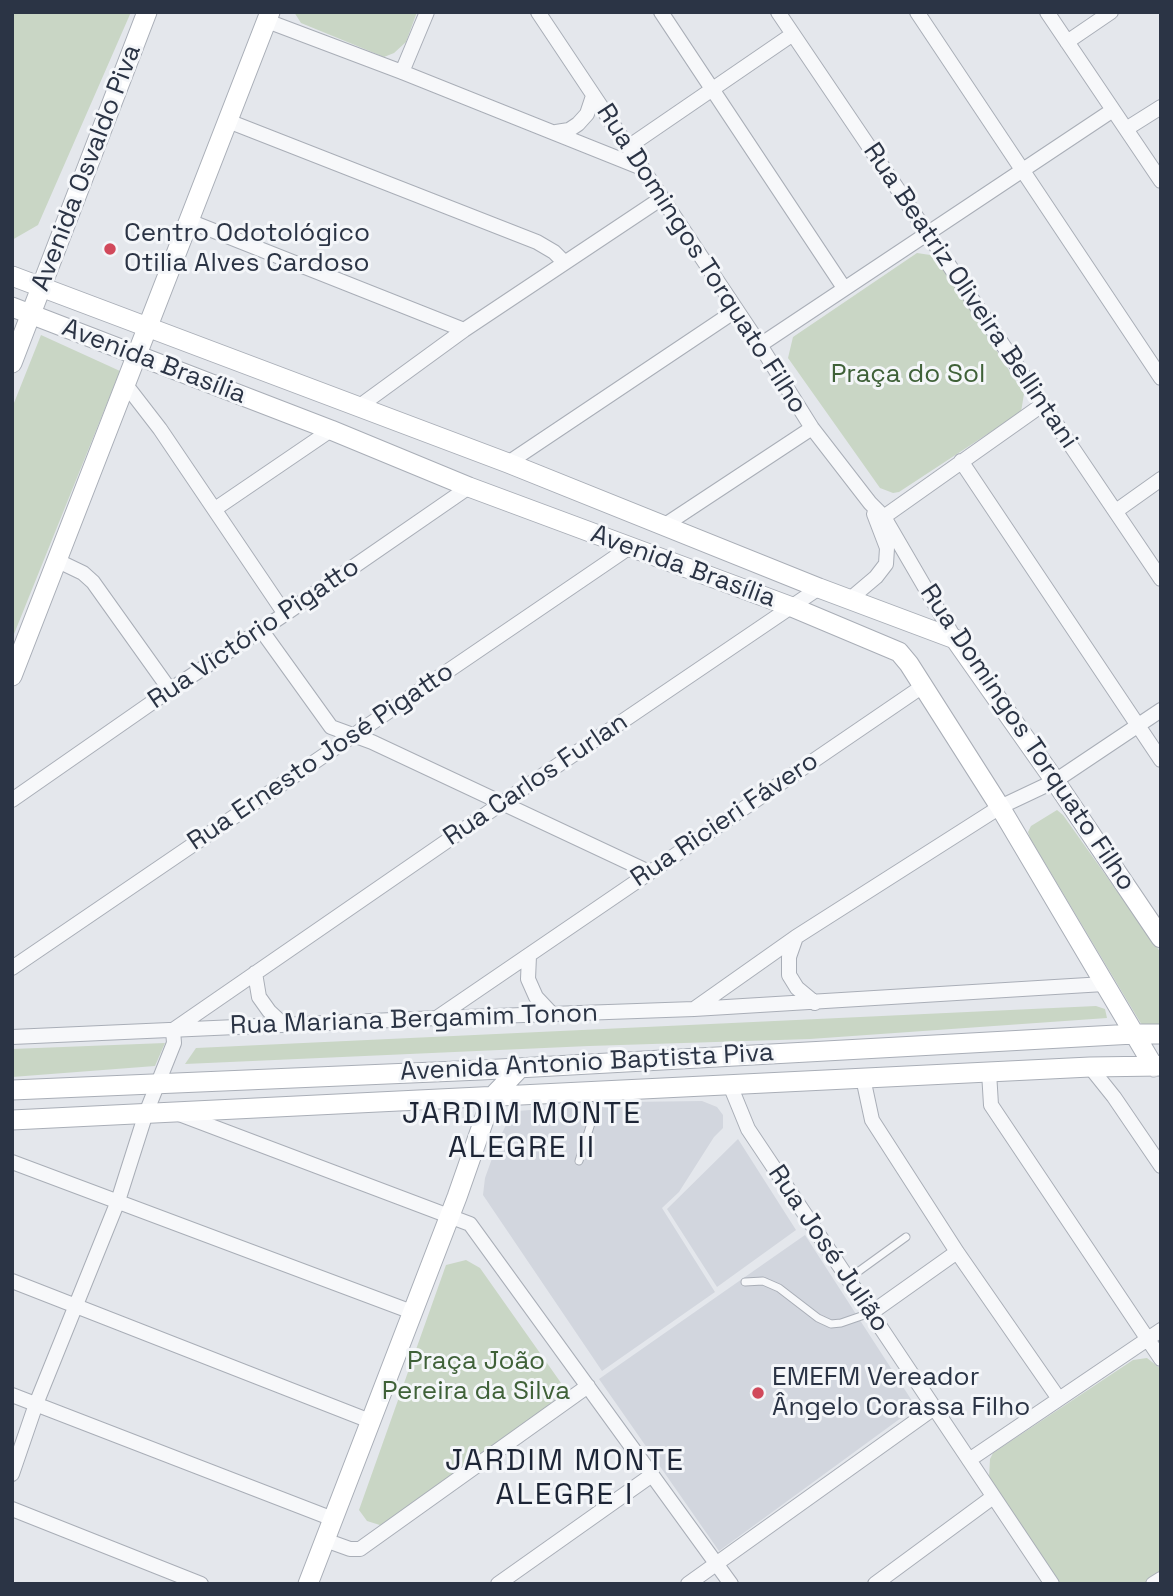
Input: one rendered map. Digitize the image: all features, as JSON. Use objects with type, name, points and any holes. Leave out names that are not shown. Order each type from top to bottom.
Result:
[{"type":"main road","name":"Avenida Osvaldo Piva","points":[[12,363],[147,12]]},
{"type":"main road","points":[[12,676],[268,17]]},
{"type":"main road","name":"Avenida Brasília","points":[[12,276],[356,408],[508,463],[819,588],[955,639]]},
{"type":"main road","name":"Avenida Brasília","points":[[12,307],[331,430],[468,487],[792,607],[899,652],[1000,807],[1134,1034],[1157,1067]]},
{"type":"main road","name":"Rua Domingos Torquato Filho","points":[[955,639],[1161,938]]},
{"type":"main road","name":"Avenida Antonio Baptista Piva","points":[[12,1090],[481,1070],[1161,1034]]},
{"type":"main road","points":[[628,1062],[622,1080],[628,1090]]},
{"type":"main road","name":"Avenida Antonio Baptista Piva","points":[[12,1120],[1090,1066],[1157,1067]]},
{"type":"main road","points":[[308,1584],[449,1217],[492,1097],[520,1068]]},
{"type":"main road","points":[[481,1070],[489,1083],[492,1097]]},
{"type":"street","points":[[402,72],[427,12]]},
{"type":"street","name":"Rua Domingos Torquato Filho","points":[[538,12],[813,428],[870,503],[955,639]]},
{"type":"street","points":[[661,12],[844,288]]},
{"type":"street","name":"Rua Beatriz Oliveira Bellintani","points":[[778,12],[1161,579]]},
{"type":"street","points":[[917,12],[1161,378]]},
{"type":"street","points":[[1047,12],[1161,181]]},
{"type":"street","points":[[1067,42],[1111,12]]},
{"type":"street","points":[[268,17],[642,168]]},
{"type":"street","points":[[628,147],[793,34]]},
{"type":"street","points":[[556,132],[569,130],[579,124],[587,114],[593,96]]},
{"type":"street","points":[[1126,129],[1161,107]]},
{"type":"street","points":[[760,345],[1113,110]]},
{"type":"street","points":[[228,121],[537,242],[564,262]]},
{"type":"street","points":[[356,408],[464,330],[662,198]]},
{"type":"street","points":[[189,221],[464,330]]},
{"type":"street","points":[[508,463],[735,311]]},
{"type":"street","points":[[126,385],[160,429],[285,614]]},
{"type":"street","points":[[880,520],[1042,405]]},
{"type":"street","points":[[665,526],[813,428]]},
{"type":"street","points":[[215,509],[331,430]]},
{"type":"street","points":[[961,461],[1161,760]]},
{"type":"street","points":[[1116,511],[1161,479]]},
{"type":"street","name":"Rua Victório Pigatto","points":[[12,800],[170,690],[262,631],[468,487]]},
{"type":"street","name":"Rua Domingos Torquato Filho","points":[[850,599],[876,577],[886,564],[887,548],[880,520]]},
{"type":"street","name":"Rua Ernesto José Pigatto","points":[[12,968],[630,547]]},
{"type":"street","points":[[58,561],[83,573],[93,582],[170,690]]},
{"type":"street","name":"Rua Carlos Furlan","points":[[173,1030],[819,588]]},
{"type":"street","points":[[262,631],[331,727],[372,742],[649,872]]},
{"type":"street","name":"Rua Ricieri Fávero","points":[[438,1018],[923,686]]},
{"type":"street","points":[[694,1009],[796,937],[1000,807],[1055,781],[1161,710]]},
{"type":"street","name":"Rua Victório Pigatto","points":[[12,783],[39,780]]},
{"type":"street","points":[[796,937],[789,957],[789,975],[797,988],[815,1003]]},
{"type":"street","points":[[529,956],[528,979],[536,997],[552,1014]]},
{"type":"street","points":[[255,973],[259,998],[284,1024]]},
{"type":"street","name":"Rua Mariana Bergamim Tonon","points":[[12,1037],[694,1009],[1104,984]]},
{"type":"street","points":[[12,1474],[36,1404],[118,1201],[146,1113],[174,1043],[173,1030]]},
{"type":"street","points":[[1090,1066],[1161,1166]]},
{"type":"street","points":[[989,1072],[991,1105],[1161,1359]]},
{"type":"street","points":[[863,1078],[872,1119],[957,1252],[1059,1399]]},
{"type":"street","name":"Rua José Julião","points":[[730,1085],[748,1129],[1052,1584]]},
{"type":"street","points":[[175,1113],[470,1224],[731,1584]]},
{"type":"street","points":[[12,1162],[412,1312]]},
{"type":"street","points":[[871,1312],[957,1252]]},
{"type":"street","points":[[12,1281],[370,1421]]},
{"type":"street","points":[[969,1460],[1161,1330]]},
{"type":"street","points":[[325,1540],[350,1549],[360,1549],[588,1386]]},
{"type":"street","points":[[12,1395],[333,1519]]},
{"type":"street","points":[[688,1584],[934,1408]]},
{"type":"street","points":[[498,1584],[652,1475]]},
{"type":"street","points":[[874,1584],[993,1497]]},
{"type":"street","points":[[12,1508],[201,1584]]},
{"type":"street","points":[[1153,1584],[1161,1579]]},
{"type":"lane","points":[[579,1161],[601,1092]]},
{"type":"lane","points":[[848,1279],[906,1237]]},
{"type":"lane","points":[[745,1282],[763,1281],[779,1288],[818,1318],[831,1324],[871,1312]]},
{"type":"shaded area","points":[[702,1101],[717,1107],[723,1115],[723,1128],[714,1137],[679,1192],[662,1208],[715,1292],[602,1371],[483,1195],[485,1178],[499,1139],[510,1117],[518,1111],[628,1102]]},
{"type":"shaded area","points":[[738,1139],[796,1230],[717,1287],[667,1209]]},
{"type":"shaded area","name":"EMEFM Vereador Ângelo Corassa Filho","points":[[805,1235],[916,1407],[719,1551],[599,1379]]},
{"type":"green space","points":[[12,12],[131,12],[38,225],[12,240]]},
{"type":"green space","points":[[294,12],[417,12],[406,42],[394,53],[384,57],[301,23]]},
{"type":"green space","name":"Praça do Sol","points":[[917,253],[937,256],[1024,394],[1021,412],[899,492],[893,493],[880,488],[788,358],[793,337]]},
{"type":"green space","points":[[41,335],[120,371],[12,639],[12,408]]},
{"type":"green space","points":[[1057,810],[1161,953],[1161,1029],[1143,1026],[1140,1022],[1030,838],[1028,832],[1031,826]]},
{"type":"green space","points":[[1096,1006],[1105,1009],[1107,1018],[810,1039],[185,1064],[196,1048]]},
{"type":"green space","points":[[165,1043],[155,1066],[12,1077],[12,1049]]},
{"type":"green space","name":"Praça João Pereira da Silva","points":[[466,1260],[480,1268],[566,1390],[534,1417],[383,1526],[367,1521],[359,1510],[446,1265]]},
{"type":"green space","points":[[1147,1358],[1161,1369],[1161,1573],[1146,1584],[1061,1584],[989,1478],[990,1459],[993,1453],[1133,1360]]},
{"type":"place","name":"Centro Odotológico Otilia Alves Cardoso","points":[[110,249]]},
{"type":"place","name":"EMEFM Vereador Ângelo Corassa Filho","points":[[758,1393]]},
{"type":"district","name":"JARDIM MONTE ALEGRE II","points":[[522,1132]]},
{"type":"district","name":"JARDIM MONTE ALEGRE I","points":[[565,1479]]}]
